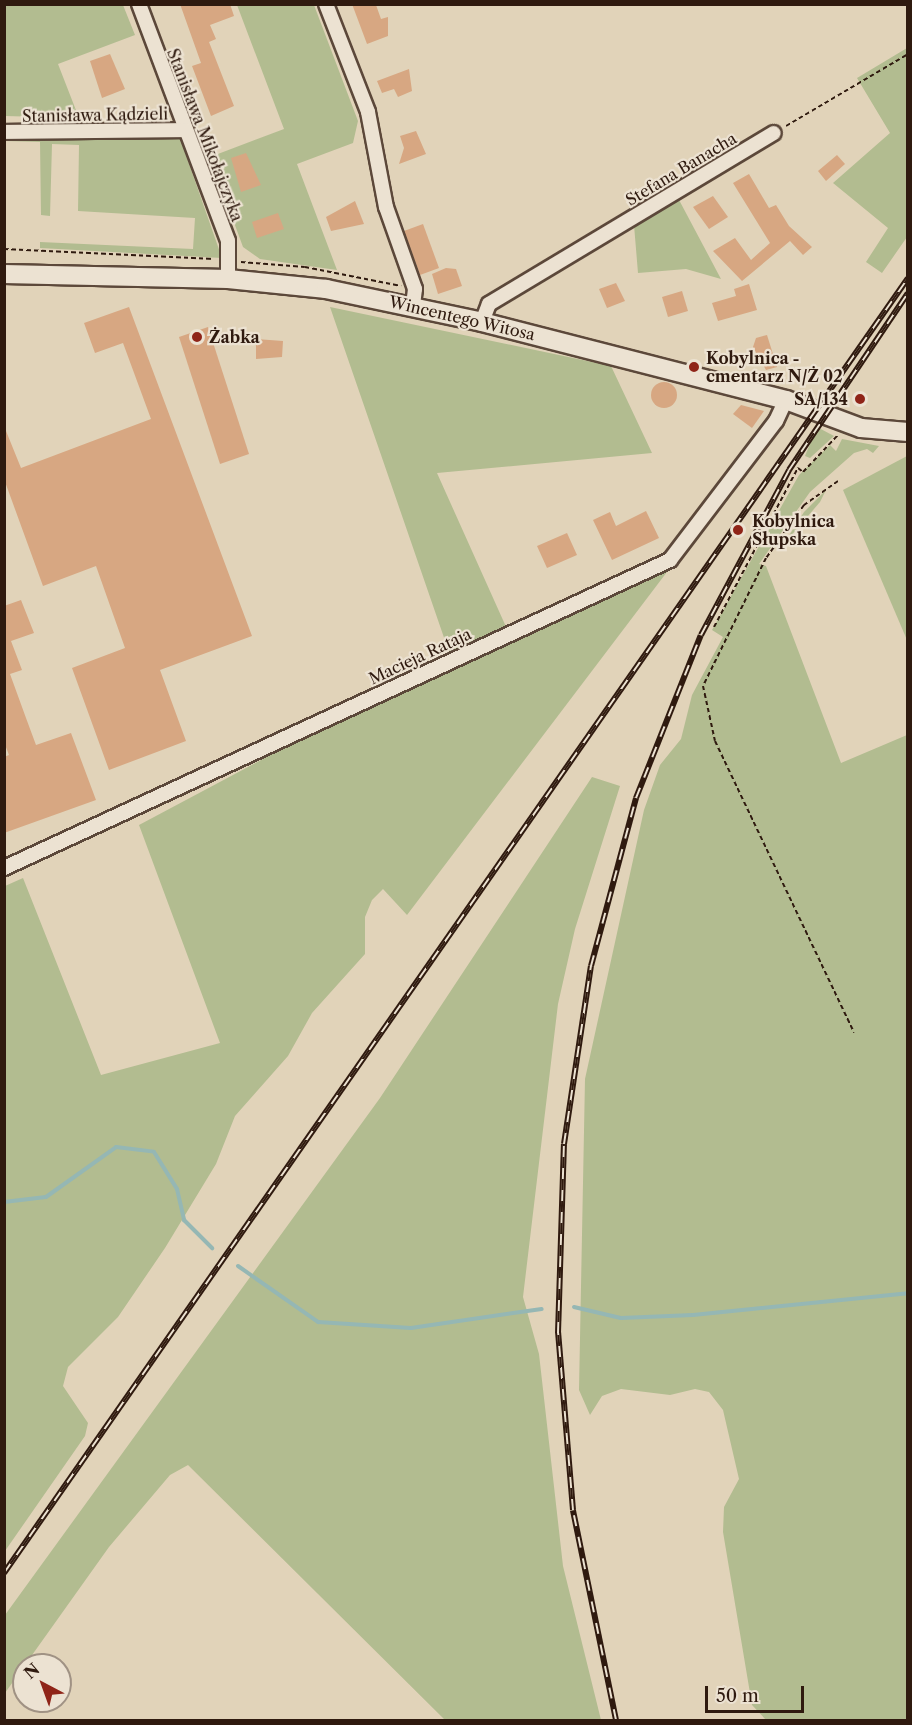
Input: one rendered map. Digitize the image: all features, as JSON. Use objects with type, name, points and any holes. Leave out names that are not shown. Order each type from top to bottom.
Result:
[{"type":"street","name":"Stanisława Mikołajczyka","points":[[139,4],[228,241],[228,279]]},
{"type":"street","points":[[326,4],[368,112],[386,207],[415,289],[413,305]]},
{"type":"street","name":"Stanisława Kądzieli","points":[[4,132],[186,129]]},
{"type":"street","name":"Stefana Banacha","points":[[482,321],[489,304],[774,133]]},
{"type":"street","name":"Wincentego Witosa","points":[[4,274],[228,279],[413,305],[786,400],[861,428],[908,432]]},
{"type":"street","name":"Macieja Rataja","points":[[4,868],[670,560],[756,448],[786,400]]},
{"type":"path","points":[[774,133],[908,54]]},
{"type":"path","points":[[714,627],[798,468],[803,472],[837,436]]},
{"type":"path","points":[[837,482],[804,505],[766,558],[703,686],[715,741],[854,1033]]},
{"type":"green space","points":[[5,4],[123,5],[135,35],[58,64],[79,118],[5,116]]},
{"type":"green space","points":[[237,5],[314,5],[358,121],[353,143],[297,164],[337,270],[260,259],[243,247],[210,157],[284,129]]},
{"type":"green space","points":[[907,48],[907,237],[882,273],[866,262],[888,228],[833,183],[890,133],[857,78]]},
{"type":"green space","points":[[5,135],[180,138],[222,258],[40,248],[40,242],[193,249],[195,218],[78,211],[79,145],[52,144],[50,216],[41,215],[40,142],[5,141]]},
{"type":"green space","points":[[678,198],[721,279],[686,269],[638,273],[634,225]]},
{"type":"green space","points":[[330,307],[611,366],[652,453],[437,473],[507,629],[450,655]]},
{"type":"green space","points":[[817,427],[834,436],[810,458],[805,456]]},
{"type":"green space","points":[[842,439],[879,446],[873,453],[867,449],[854,453],[810,492],[759,564],[766,566],[841,763],[907,735],[907,1720],[766,1720],[752,1705],[723,1532],[724,1507],[739,1479],[723,1410],[709,1392],[695,1389],[670,1395],[621,1389],[602,1396],[590,1415],[579,1390],[585,1079],[644,810],[660,765],[681,739],[692,695],[723,637],[712,630],[799,475],[830,445],[836,451]]},
{"type":"green space","points":[[907,456],[907,640],[843,490]]},
{"type":"green space","points":[[826,490],[820,502],[783,545],[804,512]]},
{"type":"green space","points":[[673,564],[407,915],[383,889],[372,900],[365,917],[365,954],[312,1013],[288,1056],[235,1116],[216,1164],[165,1248],[118,1317],[68,1367],[63,1386],[88,1423],[85,1436],[5,1551],[5,886],[23,878],[101,1075],[220,1043],[139,825],[325,726]]},
{"type":"green space","points":[[592,777],[620,786],[575,929],[558,1004],[523,1297],[539,1354],[563,1566],[601,1720],[445,1720],[188,1465],[170,1475],[109,1547],[33,1653],[12,1653],[12,1683],[5,1693],[5,1615],[380,1098]]},
{"type":"building","points":[[180,4],[230,4],[234,16],[210,25],[216,39],[209,42],[234,106],[211,116],[192,66],[201,63]]},
{"type":"building","points":[[352,4],[376,5],[381,19],[388,17],[388,36],[367,44]]},
{"type":"building","points":[[110,54],[125,89],[102,98],[90,61]]},
{"type":"building","points":[[409,69],[412,91],[398,97],[394,89],[382,93],[377,81]]},
{"type":"building","points":[[416,131],[426,154],[399,164],[404,148],[400,136]]},
{"type":"building","points":[[246,153],[261,185],[241,192],[231,158]]},
{"type":"building","points":[[837,155],[845,164],[826,181],[818,171]]},
{"type":"building","points":[[749,174],[769,208],[776,205],[789,226],[812,247],[803,255],[790,241],[742,281],[713,251],[735,238],[751,260],[770,243],[733,183]]},
{"type":"building","points":[[713,196],[728,217],[709,229],[693,207]]},
{"type":"building","points":[[355,201],[364,224],[331,231],[326,217]]},
{"type":"building","points":[[278,213],[284,229],[257,238],[252,222]]},
{"type":"building","points":[[423,224],[439,268],[420,275],[404,231]]},
{"type":"building","points":[[446,268],[456,269],[462,286],[438,294],[432,274]]},
{"type":"building","points":[[616,283],[625,301],[607,308],[599,289]]},
{"type":"building","points":[[749,284],[757,310],[718,321],[712,303],[736,296],[734,289]]},
{"type":"building","points":[[682,291],[688,311],[668,317],[662,297]]},
{"type":"building","points":[[129,307],[252,636],[160,670],[186,741],[109,770],[72,668],[125,648],[96,566],[43,586],[4,479],[4,426],[21,468],[151,419],[123,343],[95,353],[84,323]]},
{"type":"building","points":[[208,327],[249,454],[220,464],[179,337]]},
{"type":"building","points":[[767,335],[777,367],[766,370],[753,347],[756,338]]},
{"type":"building","points":[[256,339],[283,341],[282,357],[256,359]]},
{"type":"building","points":[[664,382],[673,386],[677,395],[673,404],[664,408],[655,404],[651,395],[655,386]]},
{"type":"building","points":[[741,405],[764,411],[752,428],[733,414]]},
{"type":"building","points":[[646,511],[659,538],[612,560],[593,520],[610,512],[616,526]]},
{"type":"building","points":[[567,533],[577,555],[547,568],[537,546]]},
{"type":"building","points":[[21,600],[34,633],[11,641],[22,670],[10,674],[36,745],[71,733],[96,800],[4,833],[4,757],[9,755],[4,742],[4,606]]},
{"type":"waterway","points":[[4,1202],[46,1197],[116,1147],[154,1152],[177,1189],[184,1220],[212,1248]]},
{"type":"waterway","points":[[238,1266],[318,1322],[411,1328],[542,1309]]},
{"type":"waterway","points":[[574,1307],[621,1318],[693,1315],[908,1293]]},
{"type":"railway","points":[[4,1573],[908,278]]},
{"type":"railway","points":[[616,1720],[573,1510],[558,1333],[564,1144],[591,966],[636,798],[701,635],[789,470],[908,293]]},
{"type":"place","name":"Żabka","points":[[197,337]]},
{"type":"place","name":"Kobylnica - cmentarz N/Ż 02","points":[[694,367]]},
{"type":"place","name":"SA/134","points":[[860,399]]},
{"type":"place","name":"Kobylnica Słupska","points":[[738,530]]}]
